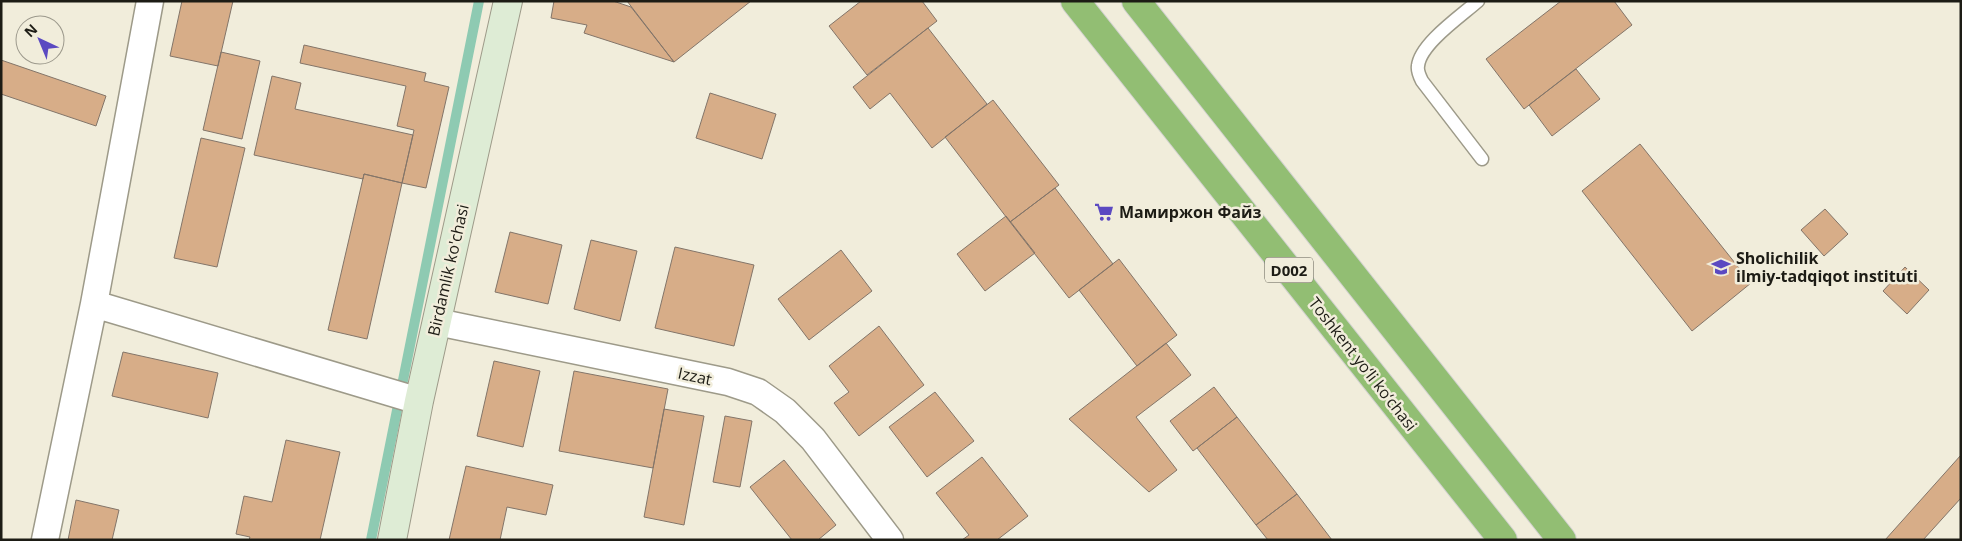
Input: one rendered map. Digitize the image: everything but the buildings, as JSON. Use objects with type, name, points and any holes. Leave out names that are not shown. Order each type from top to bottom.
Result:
[{"type":"highway","name":"Toshkent yo‘li ko‘chasi","points":[[1075,1],[1503,540]]},
{"type":"highway","name":"D002","points":[[1136,1],[1562,540]]},
{"type":"street","points":[[45,540],[94,304],[150,1]]},
{"type":"street","name":"Birdamlik ko'chasi","points":[[392,540],[437,322],[508,1]]},
{"type":"street","points":[[94,304],[420,401]]},
{"type":"street","name":"Izzat","points":[[437,322],[728,382],[758,392],[785,410],[813,439],[890,540]]},
{"type":"lane","points":[[1478,1],[1434,40],[1422,54],[1417,68],[1422,81],[1482,160]]},
{"type":"waterway","points":[[371,540],[479,1]]},
{"type":"place","name":"Мамиржон Файз","points":[[1104,212]]},
{"type":"place","name":"Sholichilik ilmiy-tadqiqot instituti","points":[[1721,267]]}]
